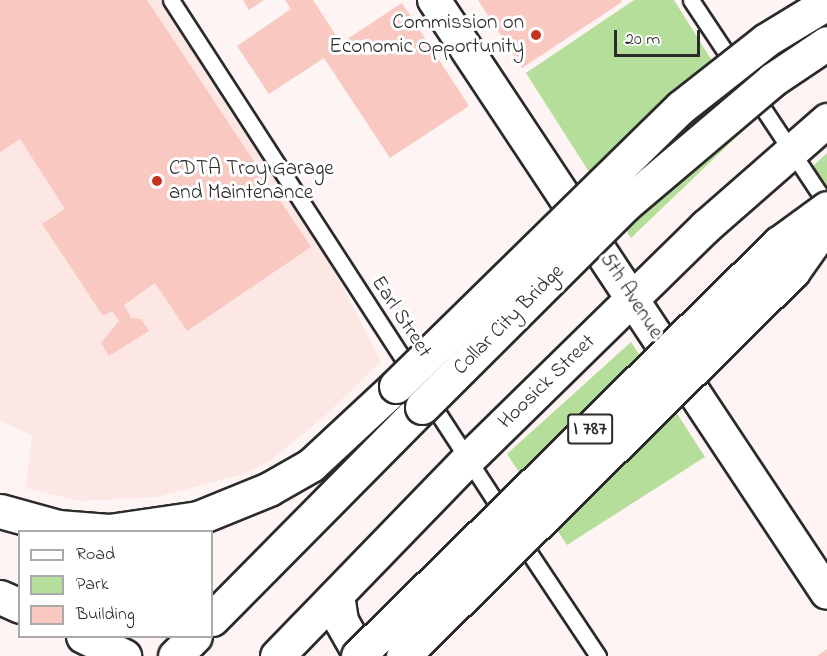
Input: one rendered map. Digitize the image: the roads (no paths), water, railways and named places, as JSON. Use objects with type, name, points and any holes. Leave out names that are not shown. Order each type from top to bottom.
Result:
[{"type":"main road","points":[[123,530],[151,528],[223,509],[311,465],[681,107],[766,40],[827,3]]},
{"type":"main road","name":"Collar City Bridge","points":[[213,618],[626,204],[772,81],[827,43]]},
{"type":"main road","name":"Hoosick Street","points":[[277,656],[468,459],[706,226],[827,120]]},
{"type":"main road","name":"I 787","points":[[359,656],[779,243],[827,207]]},
{"type":"main road","points":[[403,656],[793,271],[827,223]]},
{"type":"main road","points":[[6,514],[58,527],[96,530]]},
{"type":"main road","points":[[337,595],[341,621],[359,656]]},
{"type":"main road","points":[[0,597],[18,605]]},
{"type":"main road","points":[[87,638],[124,656]]},
{"type":"main road","points":[[175,656],[193,638]]},
{"type":"street","name":"5th Avenue","points":[[434,0],[827,593]]},
{"type":"lane","name":"Earl Street","points":[[171,0],[598,656]]},
{"type":"lane","points":[[691,0],[827,207]]},
{"type":"place","name":"Commission on Economic Opportunity","points":[[536,35]]},
{"type":"place","name":"CDTA Troy Garage and Maintenance","points":[[157,181]]}]
